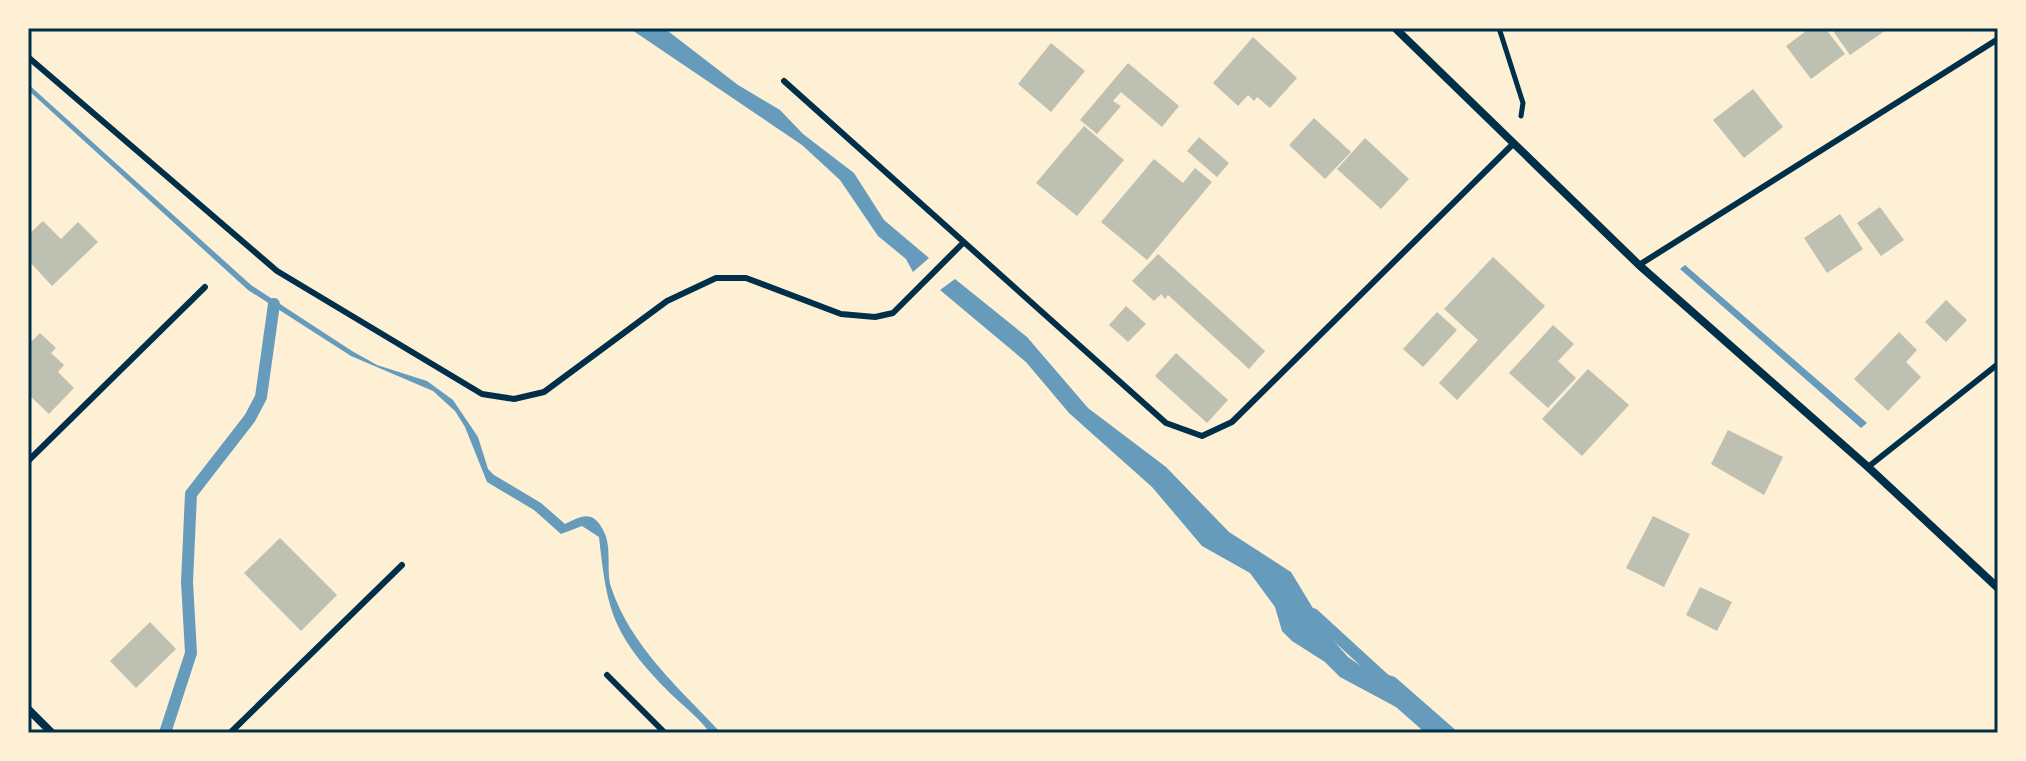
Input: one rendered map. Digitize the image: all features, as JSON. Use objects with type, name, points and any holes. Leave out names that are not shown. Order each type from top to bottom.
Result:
[{"type":"street","points":[[1395,28],[1639,265],[1868,467],[1998,588]]},
{"type":"street","points":[[28,709],[52,733]]},
{"type":"lane","points":[[1639,265],[1998,39]]},
{"type":"lane","points":[[28,57],[277,271],[482,394],[514,399],[544,392],[667,301],[716,278],[746,278],[841,314],[875,317],[893,313],[964,242]]},
{"type":"lane","points":[[784,81],[1166,423],[1202,436],[1232,422],[1513,144]]},
{"type":"lane","points":[[28,461],[205,287]]},
{"type":"lane","points":[[1868,467],[1998,364]]},
{"type":"lane","points":[[230,733],[402,565]]},
{"type":"lane","points":[[607,675],[665,733]]},
{"type":"path","points":[[1499,28],[1517,81]]},
{"type":"water","points":[[629,28],[664,28],[738,85],[780,110],[803,134],[854,173],[884,220],[929,258],[913,272],[906,259],[878,236],[840,180],[802,145]]},
{"type":"water","points":[[28,84],[251,285],[352,351],[377,365],[427,381],[453,400],[478,437],[488,469],[494,475],[541,503],[565,524],[586,516],[600,524],[606,538],[611,587],[631,629],[658,666],[721,733],[709,732],[671,694],[647,669],[623,635],[609,602],[599,537],[582,526],[561,534],[534,510],[487,482],[465,427],[455,411],[433,391],[351,356],[248,290],[28,90]]},
{"type":"water","points":[[1685,265],[1867,423],[1861,428],[1680,269]]},
{"type":"water","points":[[955,279],[1027,337],[1088,408],[1166,467],[1229,532],[1291,572],[1331,638],[1348,657],[1361,666],[1395,677],[1459,733],[1422,730],[1396,707],[1340,677],[1325,662],[1292,641],[1282,631],[1275,607],[1250,573],[1202,546],[1152,487],[1069,413],[1026,362],[940,290]]},
{"type":"building","points":[[1810,28],[1825,28],[1845,54],[1811,79],[1786,46]]},
{"type":"building","points":[[1831,28],[1889,28],[1850,55]]},
{"type":"building","points":[[1253,37],[1297,78],[1270,108],[1257,97],[1254,101],[1248,95],[1238,106],[1213,83]]},
{"type":"building","points":[[1051,43],[1085,71],[1051,112],[1018,84]]},
{"type":"building","points":[[1128,63],[1179,106],[1162,127],[1121,92],[1113,101],[1121,106],[1097,134],[1080,120]]},
{"type":"building","points":[[1753,89],[1783,127],[1744,158],[1713,120]]},
{"type":"building","points":[[1314,118],[1351,152],[1325,179],[1289,145]]},
{"type":"building","points":[[1084,126],[1124,160],[1077,216],[1036,183]]},
{"type":"building","points":[[1199,137],[1229,163],[1217,177],[1187,151]]},
{"type":"building","points":[[1365,138],[1409,179],[1381,209],[1337,169]]},
{"type":"building","points":[[1154,159],[1183,183],[1195,168],[1212,182],[1147,260],[1101,222]]},
{"type":"building","points":[[1880,207],[1904,240],[1881,256],[1857,223]]},
{"type":"building","points":[[1840,214],[1863,249],[1827,273],[1804,238]]},
{"type":"building","points":[[43,221],[61,239],[78,222],[98,242],[52,286],[28,260],[28,235]]},
{"type":"building","points":[[1158,254],[1265,351],[1249,369],[1168,295],[1165,299],[1161,294],[1154,301],[1132,281]]},
{"type":"building","points":[[1493,257],[1545,306],[1457,400],[1439,383],[1478,340],[1444,309]]},
{"type":"building","points":[[1946,300],[1967,320],[1946,342],[1925,322]]},
{"type":"building","points":[[1126,306],[1146,324],[1128,342],[1109,325]]},
{"type":"building","points":[[1437,312],[1457,330],[1423,367],[1403,349]]},
{"type":"building","points":[[1553,325],[1574,344],[1558,361],[1576,378],[1548,408],[1509,373]]},
{"type":"building","points":[[1899,332],[1917,350],[1906,362],[1921,377],[1888,411],[1854,379]]},
{"type":"building","points":[[40,333],[56,348],[51,353],[64,365],[58,372],[74,388],[49,414],[28,394],[28,345]]},
{"type":"building","points":[[1176,353],[1228,400],[1207,423],[1155,376]]},
{"type":"building","points":[[1588,369],[1629,405],[1582,456],[1542,419]]},
{"type":"building","points":[[1728,430],[1783,457],[1764,495],[1711,464]]},
{"type":"building","points":[[1653,516],[1690,534],[1664,587],[1626,568]]},
{"type":"building","points":[[280,538],[337,595],[301,631],[244,573]]},
{"type":"building","points":[[1700,587],[1732,602],[1717,631],[1686,615]]},
{"type":"building","points":[[150,622],[176,649],[136,688],[110,661]]},
{"type":"waterway","points":[[165,733],[191,653],[187,582],[191,494],[250,418],[261,397],[274,304]]},
{"type":"waterway","points":[[1313,614],[1385,680]]}]
